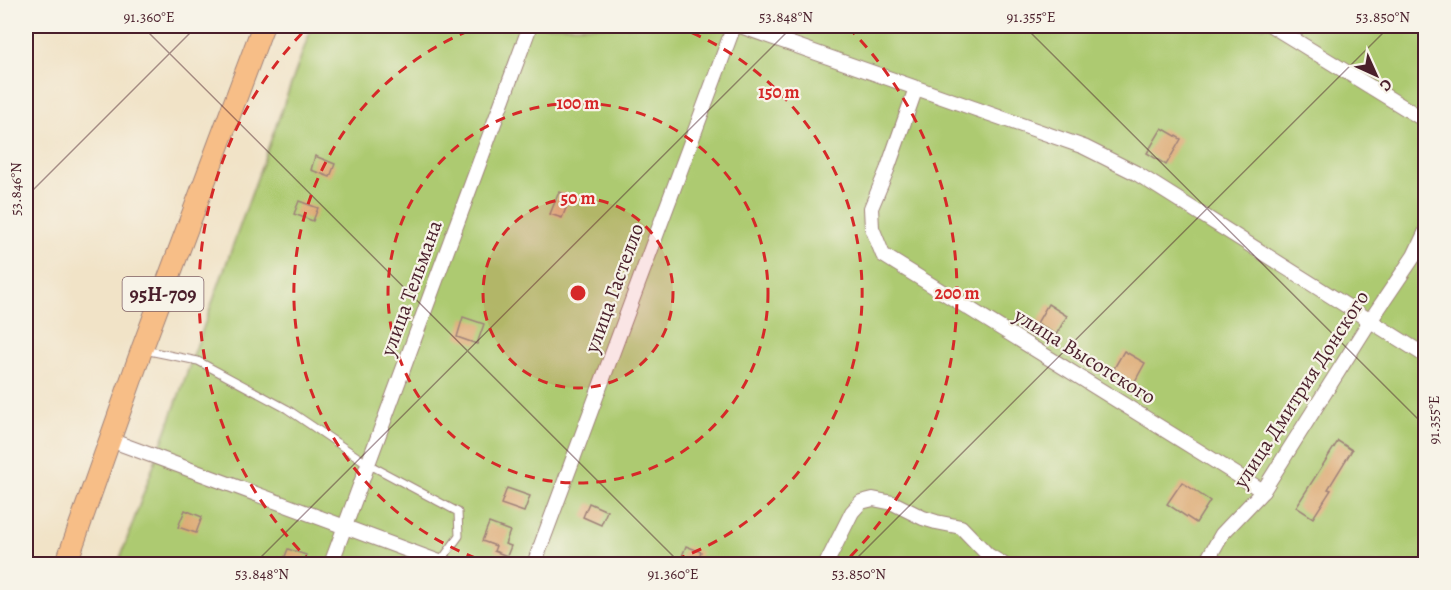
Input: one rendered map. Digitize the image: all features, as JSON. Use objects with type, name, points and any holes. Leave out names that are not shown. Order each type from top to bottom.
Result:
[{"type":"main road","name":"95Н-709","points":[[66,564],[142,349],[263,26]]},
{"type":"street","name":"улица Тельмана","points":[[331,564],[530,26]]},
{"type":"street","name":"улица Гастелло","points":[[535,564],[734,26]]},
{"type":"street","points":[[740,26],[1084,147],[1136,173],[1425,356]]},
{"type":"street","points":[[1272,26],[1425,121]]},
{"type":"street","name":"улица Высотского","points":[[916,88],[871,208],[872,228],[883,255],[1263,491]]},
{"type":"street","name":"улица Дмитрия Донского","points":[[1205,564],[1222,534],[1263,491],[1370,321],[1414,256],[1425,231]]},
{"type":"street","points":[[110,440],[442,563]]},
{"type":"street","points":[[826,564],[852,512],[861,502],[873,499],[893,503],[923,518],[961,527],[988,555],[1003,564]]},
{"type":"lane","points":[[142,349],[198,361],[287,409],[368,464],[458,512],[459,536],[442,563]]},
{"type":"green space","points":[[312,26],[1425,26],[1425,564],[118,564]]},
{"type":"building","points":[[1162,128],[1181,139],[1166,165],[1147,153]]},
{"type":"building","points":[[315,156],[335,164],[330,177],[311,170]]},
{"type":"building","points":[[559,192],[571,196],[562,218],[550,214]]},
{"type":"building","points":[[299,201],[318,208],[313,221],[294,214]]},
{"type":"building","points":[[1048,304],[1067,316],[1056,335],[1037,323]]},
{"type":"building","points":[[463,317],[484,324],[477,344],[457,337]]},
{"type":"building","points":[[1124,351],[1145,363],[1134,383],[1113,370]]},
{"type":"building","points":[[1338,441],[1352,450],[1313,518],[1296,507]]},
{"type":"building","points":[[1182,482],[1210,501],[1196,523],[1167,504]]},
{"type":"building","points":[[507,488],[530,496],[524,512],[501,504]]},
{"type":"building","points":[[589,503],[607,511],[601,525],[583,517]]},
{"type":"building","points":[[185,510],[202,517],[196,533],[178,527]]},
{"type":"building","points":[[489,523],[510,531],[505,544],[511,546],[507,556],[494,551],[496,546],[482,541]]},
{"type":"building","points":[[686,546],[701,552],[696,564],[679,564]]},
{"type":"building","points":[[288,549],[306,555],[302,564],[282,564]]}]
